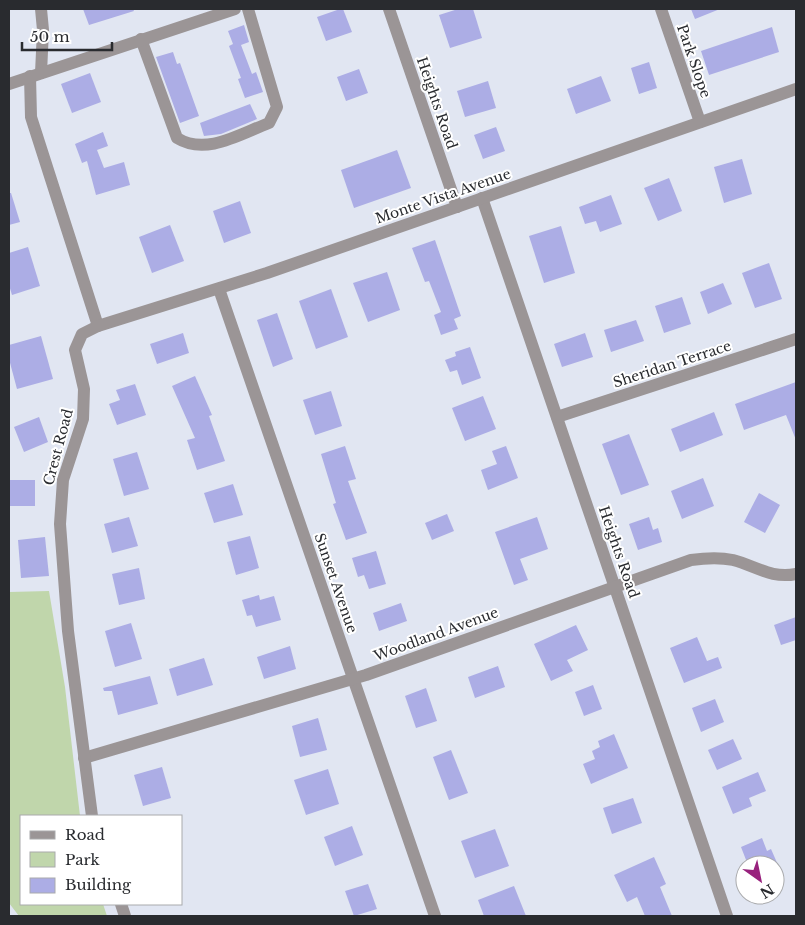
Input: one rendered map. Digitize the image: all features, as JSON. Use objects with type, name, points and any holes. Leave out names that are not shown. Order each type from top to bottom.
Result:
[{"type":"street","points":[[41,9],[43,30],[35,75],[31,117],[98,326]]},
{"type":"street","points":[[9,84],[235,9]]},
{"type":"street","points":[[142,40],[177,138],[197,146],[207,146],[269,123],[277,107],[248,9]]},
{"type":"street","name":"Heights Road","points":[[389,9],[457,207]]},
{"type":"street","name":"Park Slope","points":[[661,9],[700,122]]},
{"type":"street","name":"Monte Vista Avenue","points":[[98,326],[219,288],[796,89]]},
{"type":"street","name":"Heights Road","points":[[482,198],[727,916]]},
{"type":"street","name":"Sunset Avenue","points":[[219,288],[435,916]]},
{"type":"street","name":"Crest Road","points":[[92,815],[68,631],[60,502],[66,470],[83,418],[84,389],[75,350],[77,342],[88,330],[98,326]]},
{"type":"street","name":"Sheridan Terrace","points":[[557,417],[796,339]]},
{"type":"street","name":"Woodland Avenue","points":[[84,758],[353,679],[691,560],[707,557],[735,561],[770,575],[796,574]]},
{"type":"green space","points":[[49,591],[65,687],[80,815],[20,815],[20,905],[103,905],[107,916],[19,916],[9,903],[9,592]]},
{"type":"building","points":[[83,9],[133,9],[134,11],[89,25]]},
{"type":"building","points":[[343,9],[352,32],[326,41],[317,17]]},
{"type":"building","points":[[458,9],[473,9],[482,38],[450,48],[439,15]]},
{"type":"building","points":[[691,9],[720,9],[695,19]]},
{"type":"building","points":[[244,25],[249,42],[241,45],[252,74],[256,72],[263,92],[245,98],[238,79],[241,78],[229,46],[233,44],[228,31]]},
{"type":"building","points":[[772,27],[779,52],[709,75],[701,51]]},
{"type":"building","points":[[173,52],[177,64],[180,63],[199,116],[180,123],[156,57]]},
{"type":"building","points":[[649,62],[657,88],[639,94],[631,68]]},
{"type":"building","points":[[359,69],[368,93],[346,101],[337,77]]},
{"type":"building","points":[[90,73],[101,102],[72,113],[61,84]]},
{"type":"building","points":[[601,76],[611,101],[576,114],[567,89]]},
{"type":"building","points":[[488,81],[496,108],[465,117],[457,91]]},
{"type":"building","points":[[250,104],[257,119],[221,134],[204,136],[200,123]]},
{"type":"building","points":[[496,127],[505,151],[483,159],[474,135]]},
{"type":"building","points":[[103,132],[108,146],[97,150],[104,168],[124,162],[130,185],[96,195],[87,161],[82,163],[75,144]]},
{"type":"building","points":[[397,150],[411,188],[354,208],[341,170]]},
{"type":"building","points":[[742,159],[752,194],[724,203],[714,167]]},
{"type":"building","points":[[669,178],[682,211],[658,221],[644,188]]},
{"type":"building","points":[[9,193],[11,193],[20,222],[9,225]]},
{"type":"building","points":[[611,195],[622,224],[600,232],[596,221],[585,224],[579,207]]},
{"type":"building","points":[[240,201],[251,233],[224,243],[213,211]]},
{"type":"building","points":[[170,225],[184,261],[152,273],[139,237]]},
{"type":"building","points":[[561,226],[575,273],[544,283],[529,236]]},
{"type":"building","points":[[435,240],[461,316],[454,319],[458,329],[441,335],[434,315],[441,312],[429,281],[425,282],[412,248]]},
{"type":"building","points":[[28,247],[40,286],[12,295],[9,285],[9,253]]},
{"type":"building","points":[[769,263],[782,299],[755,308],[742,273]]},
{"type":"building","points":[[387,272],[400,310],[368,322],[353,283]]},
{"type":"building","points":[[723,283],[732,304],[708,314],[700,292]]},
{"type":"building","points":[[331,289],[348,337],[316,349],[299,301]]},
{"type":"building","points":[[682,297],[691,324],[664,333],[655,306]]},
{"type":"building","points":[[277,313],[293,359],[273,367],[257,320]]},
{"type":"building","points":[[636,320],[644,341],[611,352],[604,330]]},
{"type":"building","points":[[183,333],[189,353],[157,364],[150,344]]},
{"type":"building","points":[[585,333],[593,357],[562,367],[554,344]]},
{"type":"building","points":[[41,336],[53,379],[17,389],[9,359],[9,345]]},
{"type":"building","points":[[470,347],[481,378],[462,385],[457,370],[450,372],[445,360],[456,356],[455,352]]},
{"type":"building","points":[[195,376],[212,415],[209,416],[225,461],[197,470],[187,440],[195,438],[172,386]]},
{"type":"building","points":[[796,382],[796,440],[786,415],[744,430],[735,404]]},
{"type":"building","points":[[135,384],[146,415],[117,425],[109,404],[120,400],[116,390]]},
{"type":"building","points":[[331,391],[342,426],[315,435],[303,400]]},
{"type":"building","points":[[483,396],[496,429],[465,441],[452,408]]},
{"type":"building","points":[[714,412],[723,435],[680,452],[671,429]]},
{"type":"building","points":[[39,417],[48,442],[24,452],[14,427]]},
{"type":"building","points":[[629,434],[649,485],[621,495],[602,444]]},
{"type":"building","points":[[345,446],[356,479],[348,481],[367,533],[346,540],[333,504],[336,503],[321,454]]},
{"type":"building","points":[[506,446],[518,478],[488,490],[481,470],[497,464],[492,451]]},
{"type":"building","points":[[137,452],[149,489],[124,496],[113,459]]},
{"type":"building","points":[[703,478],[714,506],[682,519],[671,491]]},
{"type":"building","points":[[9,480],[35,480],[35,506],[9,506]]},
{"type":"building","points":[[233,484],[243,515],[214,523],[204,493]]},
{"type":"building","points":[[759,493],[780,505],[765,533],[744,522]]},
{"type":"building","points":[[447,514],[454,531],[432,540],[425,523]]},
{"type":"building","points":[[129,517],[138,546],[112,553],[104,524]]},
{"type":"building","points":[[537,517],[548,549],[520,559],[528,580],[514,585],[495,532]]},
{"type":"building","points":[[649,517],[653,530],[658,528],[662,542],[638,550],[629,524]]},
{"type":"building","points":[[250,536],[259,568],[236,575],[227,542]]},
{"type":"building","points":[[45,537],[49,576],[21,578],[18,540]]},
{"type":"building","points":[[376,551],[386,584],[369,589],[364,575],[358,577],[352,558]]},
{"type":"building","points":[[139,568],[145,599],[119,605],[112,574]]},
{"type":"building","points":[[259,595],[260,600],[274,596],[281,620],[256,627],[252,615],[247,616],[242,600]]},
{"type":"building","points":[[401,603],[407,621],[379,631],[373,613]]},
{"type":"building","points":[[796,617],[796,640],[781,645],[774,625]]},
{"type":"building","points":[[131,623],[142,659],[115,667],[105,631]]},
{"type":"building","points":[[576,625],[588,650],[567,660],[573,671],[551,681],[534,644]]},
{"type":"building","points":[[697,637],[707,661],[718,657],[722,668],[684,683],[670,648]]},
{"type":"building","points":[[290,646],[296,669],[264,679],[257,657]]},
{"type":"building","points":[[204,658],[213,685],[177,696],[169,669]]},
{"type":"building","points":[[498,666],[505,687],[475,698],[468,677]]},
{"type":"building","points":[[150,676],[158,704],[118,715],[112,691],[104,691],[103,688]]},
{"type":"building","points":[[593,685],[602,709],[584,716],[575,692]]},
{"type":"building","points":[[426,688],[437,721],[416,728],[405,696]]},
{"type":"building","points":[[715,699],[724,722],[701,732],[692,708]]},
{"type":"building","points":[[318,718],[327,750],[300,757],[292,726]]},
{"type":"building","points":[[614,734],[628,768],[591,784],[583,764],[595,759],[592,751],[600,747],[598,741]]},
{"type":"building","points":[[733,739],[742,759],[717,770],[708,750]]},
{"type":"building","points":[[451,750],[468,793],[449,800],[433,757]]},
{"type":"building","points":[[162,767],[171,798],[143,806],[134,775]]},
{"type":"building","points":[[328,769],[339,804],[306,815],[294,780]]},
{"type":"building","points":[[758,772],[766,791],[749,798],[752,806],[733,814],[722,787]]},
{"type":"building","points":[[633,798],[642,823],[612,834],[603,808]]},
{"type":"building","points":[[352,826],[363,855],[335,866],[324,837]]},
{"type":"building","points":[[495,829],[509,866],[475,878],[461,841]]},
{"type":"building","points":[[762,838],[767,851],[771,849],[774,855],[744,855],[741,847]]},
{"type":"building","points":[[654,857],[666,884],[660,887],[672,916],[645,916],[637,897],[627,902],[614,875]]},
{"type":"building","points":[[368,884],[377,909],[354,916],[345,891]]},
{"type":"building","points":[[514,886],[526,916],[484,916],[478,900]]}]
